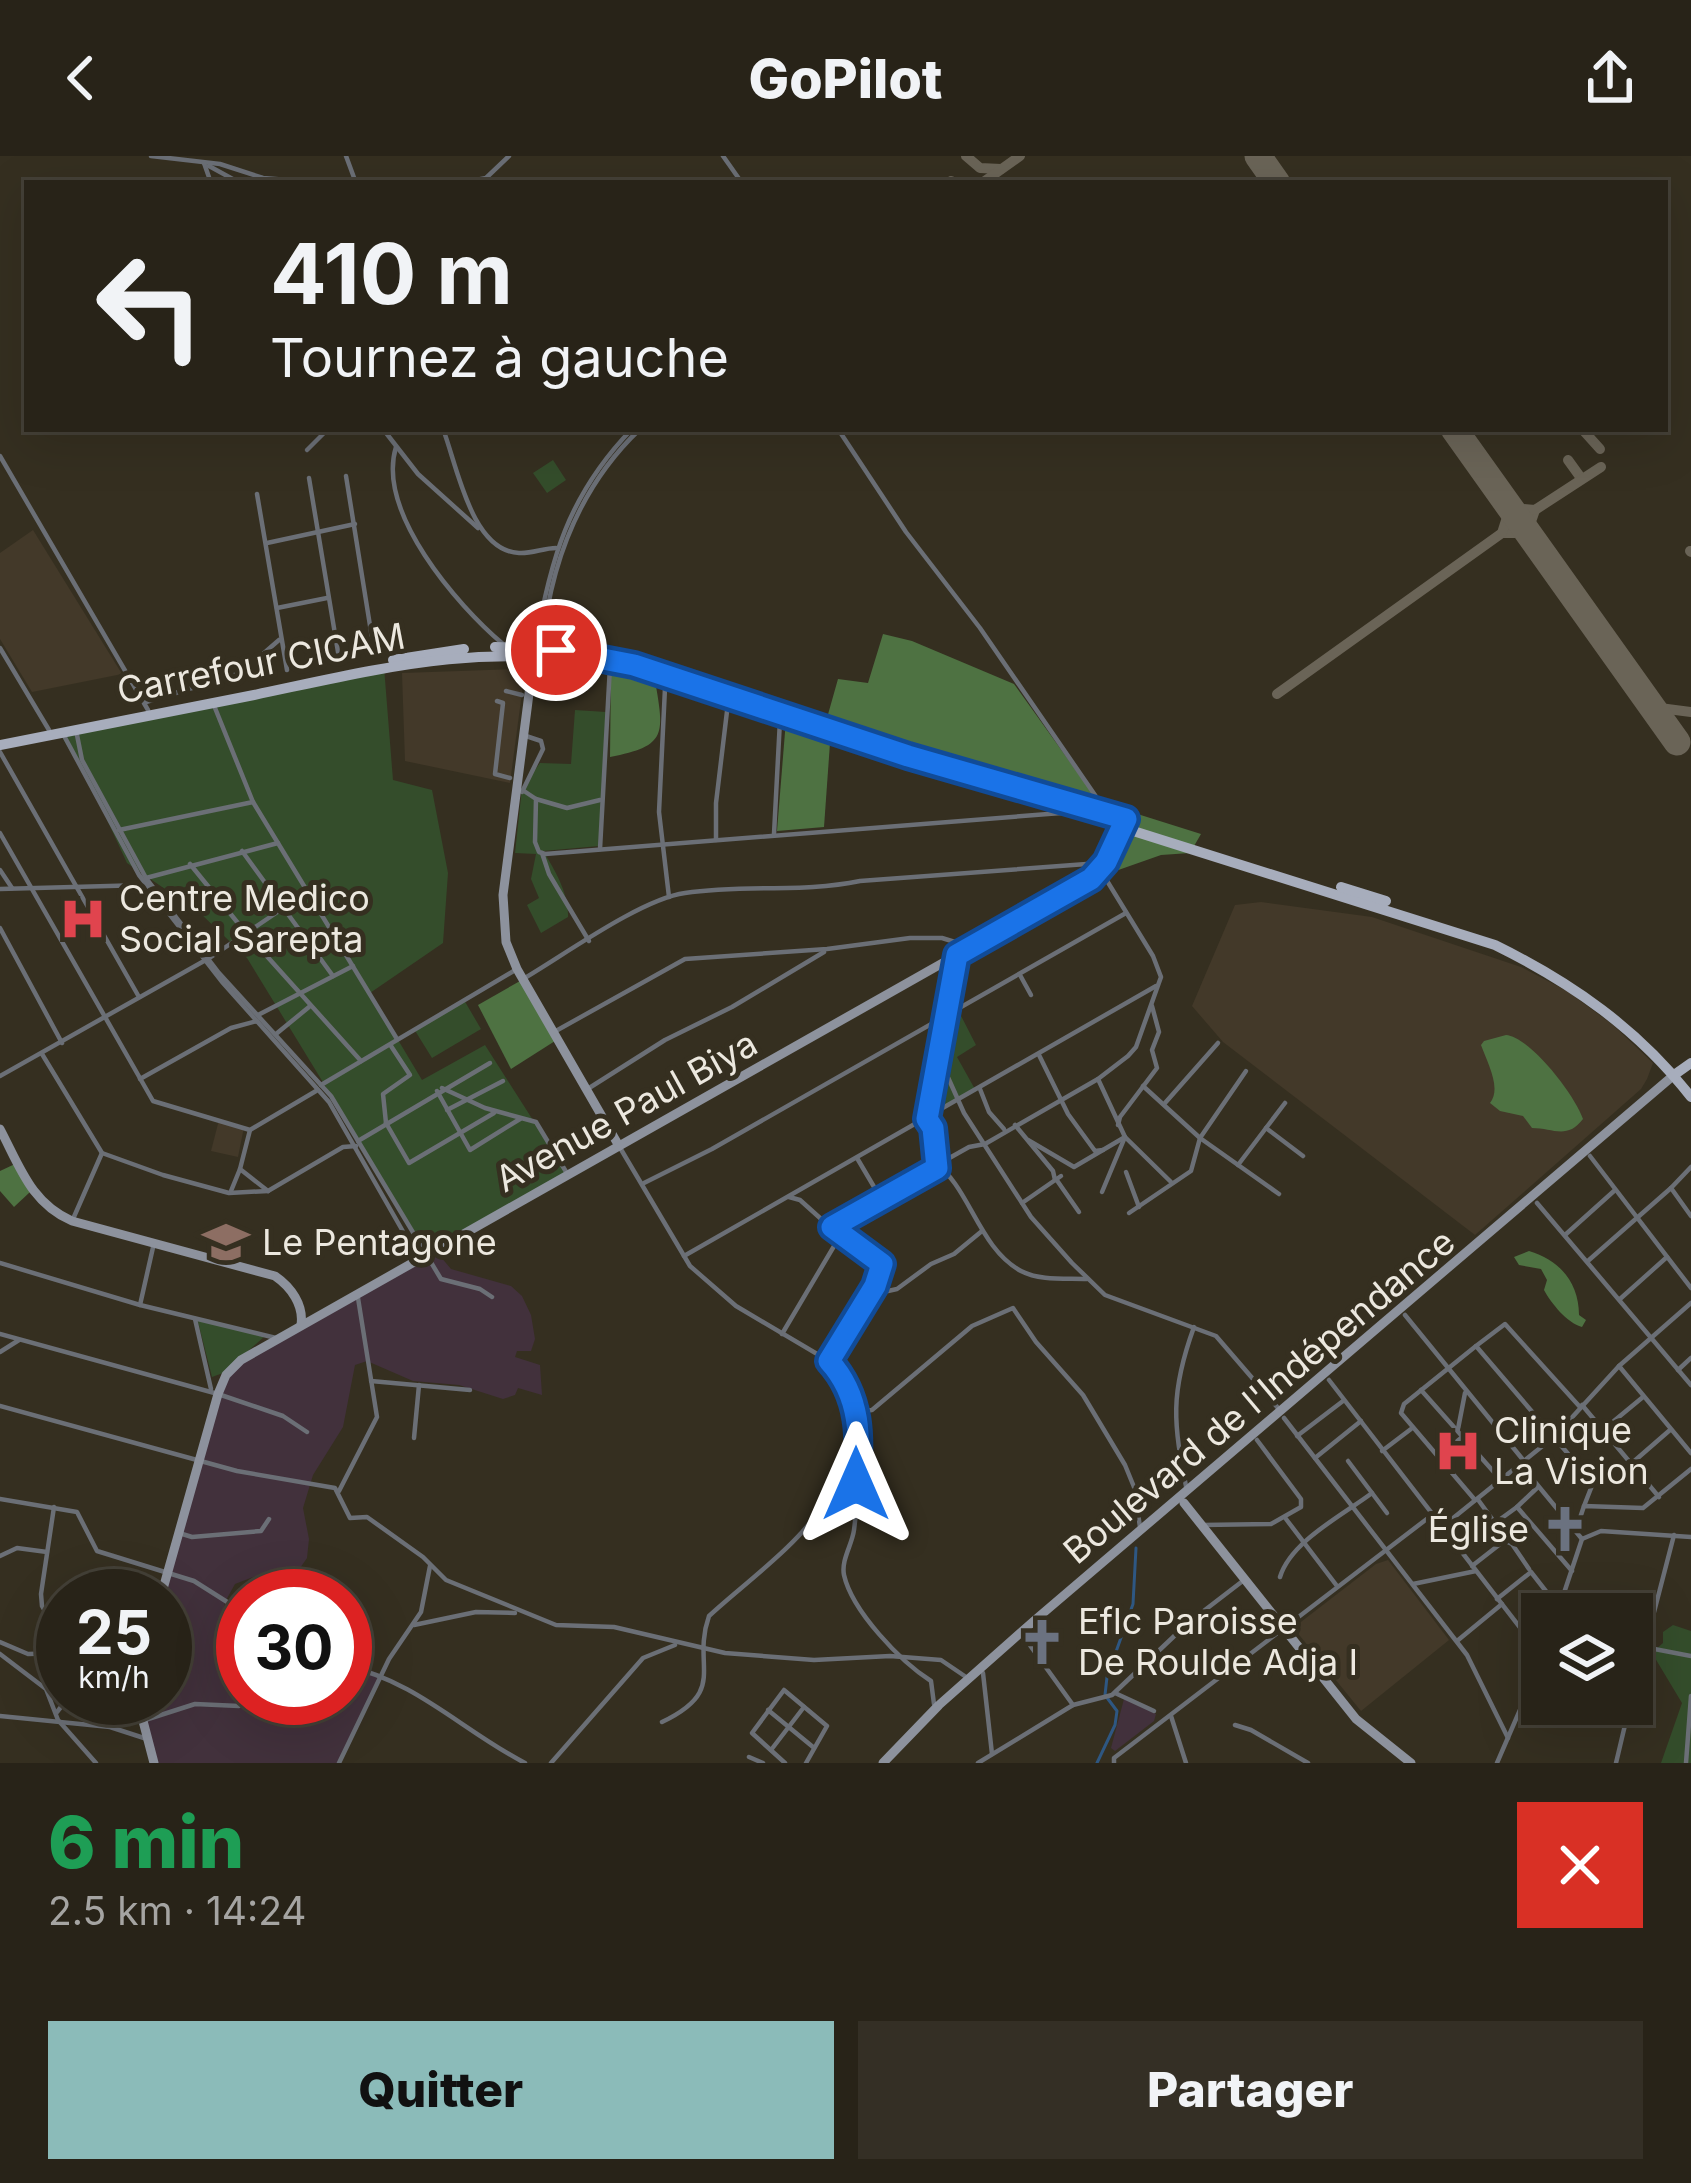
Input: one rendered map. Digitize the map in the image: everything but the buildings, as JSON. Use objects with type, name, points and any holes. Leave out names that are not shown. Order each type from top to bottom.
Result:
[{"type":"main road","points":[[537,657],[541,632]]},
{"type":"main road","points":[[541,632],[503,909],[506,942],[619,1145]]},
{"type":"main road","points":[[56,731],[147,706],[435,652],[506,647],[537,657],[610,666],[1118,824]]},
{"type":"main road","name":"Carrefour CICAM","points":[[0,745],[385,668],[485,653],[537,657]]},
{"type":"main road","points":[[537,657],[634,665],[1118,824],[1364,893],[1508,945],[1548,965],[1635,1027],[1691,1087]]},
{"type":"main road","points":[[1103,866],[1118,824]]},
{"type":"main road","name":"Avenue Paul Biya","points":[[168,1569],[215,1393],[232,1368],[276,1338],[1091,879],[1103,866]]},
{"type":"main road","points":[[1679,1072],[1691,1097]]},
{"type":"main road","name":"Boulevard de l'Indépendance","points":[[887,1763],[968,1678],[1537,1203],[1679,1072]]},
{"type":"main road","name":"Boulevard de l'Indépendance","points":[[887,1763],[1024,1637],[1679,1072]]},
{"type":"main road","points":[[2,1134],[39,1200],[72,1221],[274,1276],[290,1290],[302,1312],[301,1325]]},
{"type":"main road","points":[[302,1312],[314,1317]]},
{"type":"main road","points":[[1184,1498],[1355,1720],[1411,1763]]},
{"type":"main road","points":[[143,1725],[154,1763]]},
{"type":"street","points":[[151,156],[288,180]]},
{"type":"street","points":[[194,156],[235,180]]},
{"type":"street","points":[[476,180],[486,178],[509,156]]},
{"type":"street","points":[[204,163],[210,180]]},
{"type":"street","points":[[307,451],[325,432]]},
{"type":"street","points":[[385,432],[452,507],[510,552],[556,548]]},
{"type":"street","points":[[444,432],[479,529]]},
{"type":"street","points":[[541,632],[561,537],[634,432]]},
{"type":"street","points":[[840,432],[906,532],[1118,824]]},
{"type":"street","points":[[396,447],[393,464],[414,540],[506,647]]},
{"type":"street","points":[[0,456],[147,706],[241,673],[280,639]]},
{"type":"street","points":[[346,476],[372,638]]},
{"type":"street","points":[[309,478],[338,658]]},
{"type":"street","points":[[257,494],[287,670]]},
{"type":"street","points":[[266,543],[355,524]]},
{"type":"street","points":[[541,632],[561,537]]},
{"type":"street","points":[[277,608],[327,598]]},
{"type":"street","points":[[0,648],[56,731],[145,881],[206,960],[320,1087],[357,1143]]},
{"type":"street","points":[[600,849],[610,666]]},
{"type":"street","points":[[665,682],[659,812],[668,897]]},
{"type":"street","points":[[506,691],[522,695]]},
{"type":"street","points":[[497,701],[503,703],[495,774],[510,778]]},
{"type":"street","points":[[213,703],[253,802],[353,966],[410,1075],[383,1094],[386,1123],[409,1163],[496,1112]]},
{"type":"street","points":[[716,841],[728,703]]},
{"type":"street","points":[[775,835],[781,720]]},
{"type":"street","points":[[76,730],[82,760],[145,881]]},
{"type":"street","points":[[526,736],[541,741],[543,749],[521,792],[567,808],[601,800]]},
{"type":"street","points":[[0,745],[139,997]]},
{"type":"street","points":[[536,799],[535,842],[589,941]]},
{"type":"street","points":[[119,830],[253,802]]},
{"type":"street","points":[[542,853],[1024,818],[1076,810]]},
{"type":"street","points":[[0,833],[153,1101],[250,1130]]},
{"type":"street","points":[[0,889],[145,881],[190,864],[278,843]]},
{"type":"street","points":[[242,851],[334,976]]},
{"type":"street","points":[[190,864],[361,1061]]},
{"type":"street","points":[[229,1193],[250,1130],[394,1041],[668,897],[1103,866],[1159,969],[1152,1006],[1133,1052],[1098,1078],[985,1144],[969,1148],[832,1227]]},
{"type":"street","points":[[0,870],[12,888]]},
{"type":"street","points":[[0,1076],[206,960],[308,892]]},
{"type":"street","points":[[643,1183],[1126,914]]},
{"type":"street","points":[[0,928],[62,1043]]},
{"type":"street","points":[[553,1033],[685,959],[936,938],[971,946]]},
{"type":"street","points":[[586,1090],[664,1040],[811,963],[827,949]]},
{"type":"street","points":[[937,1168],[930,1096],[957,955]]},
{"type":"street","points":[[140,1079],[353,966]]},
{"type":"street","points":[[1020,975],[1031,995]]},
{"type":"street","points":[[684,1256],[1156,986]]},
{"type":"street","points":[[276,1034],[310,1006]]},
{"type":"street","points":[[1118,1125],[1157,1066],[1153,1047],[1159,1032],[1152,1006]]},
{"type":"street","points":[[258,1018],[320,1087],[423,1256],[445,1283],[480,1289],[492,1297]]},
{"type":"street","points":[[1166,1103],[1218,1043]]},
{"type":"street","points":[[940,1048],[958,1102],[1022,1203],[1105,1295],[1221,1340],[1457,1641],[1508,1738]]},
{"type":"street","points":[[42,1054],[102,1153],[229,1193],[268,1191],[490,1063]]},
{"type":"street","points":[[1040,1055],[1068,1114],[1095,1151],[1103,1150]]},
{"type":"street","points":[[1129,1214],[1191,1171],[1201,1138],[1246,1071]]},
{"type":"street","points":[[1098,1078],[1125,1137],[1171,1182]]},
{"type":"street","points":[[447,1110],[503,1081]]},
{"type":"street","points":[[1143,1086],[1201,1138],[1279,1194]]},
{"type":"street","points":[[980,1089],[988,1112],[1006,1130]]},
{"type":"street","points":[[439,1090],[536,1122],[568,1175]]},
{"type":"street","points":[[439,1090],[470,1150],[522,1118]]},
{"type":"street","points":[[1238,1165],[1285,1102]]},
{"type":"street","points":[[1015,1125],[1078,1211]]},
{"type":"street","points":[[1266,1128],[1303,1156]]},
{"type":"street","points":[[344,1147],[349,1135]]},
{"type":"street","points":[[1028,1140],[1074,1167],[1125,1137]]},
{"type":"street","points":[[1102,1192],[1125,1137]]},
{"type":"street","points":[[619,1145],[690,1266],[736,1306],[829,1361],[839,1372],[857,1412],[855,1528],[844,1576],[898,1658],[931,1681],[934,1710]]},
{"type":"street","points":[[72,1221],[102,1153]]},
{"type":"street","points":[[1590,1156],[1691,1288]]},
{"type":"street","points":[[857,1158],[880,1197]]},
{"type":"street","points":[[937,1168],[943,1166],[948,1172],[982,1231],[1019,1270],[1047,1278],[1089,1279]]},
{"type":"street","points":[[1588,1261],[1691,1167]]},
{"type":"street","points":[[240,1169],[268,1191]]},
{"type":"street","points":[[1126,1172],[1138,1207]]},
{"type":"street","points":[[1022,1203],[1057,1178]]},
{"type":"street","points":[[1670,1187],[1691,1216]]},
{"type":"street","points":[[1565,1235],[1615,1190]]},
{"type":"street","points":[[789,1197],[800,1200],[840,1236],[882,1264],[875,1286],[829,1361]]},
{"type":"street","points":[[1537,1203],[1691,1385]]},
{"type":"street","points":[[875,1286],[888,1291],[897,1288],[955,1254],[982,1231]]},
{"type":"street","points":[[782,1334],[840,1236]]},
{"type":"street","points":[[140,1306],[154,1243]]},
{"type":"street","points":[[1619,1299],[1667,1257]]},
{"type":"street","points":[[0,1263],[140,1306],[276,1338]]},
{"type":"street","points":[[357,1292],[377,1418],[339,1491],[350,1518],[367,1517],[423,1557],[446,1580],[563,1626],[598,1625],[707,1651],[814,1660],[941,1660],[968,1678]]},
{"type":"street","points":[[1442,1527],[1555,1436],[1619,1366],[1691,1303]]},
{"type":"street","points":[[857,1412],[872,1410],[972,1325],[1013,1308],[1083,1395],[1125,1465],[1134,1487],[1140,1533]]},
{"type":"street","points":[[1405,1315],[1582,1540]]},
{"type":"street","points":[[195,1319],[215,1393]]},
{"type":"street","points":[[1546,1593],[1512,1544],[1504,1541],[1476,1500],[1412,1428],[1401,1408],[1421,1390],[1505,1324],[1658,1497]]},
{"type":"street","points":[[1184,1498],[1174,1408],[1180,1366],[1194,1327]]},
{"type":"street","points":[[0,1334],[215,1393],[283,1416],[308,1432]]},
{"type":"street","points":[[0,1352],[19,1340]]},
{"type":"street","points":[[1476,1346],[1593,1483]]},
{"type":"street","points":[[1678,1370],[1691,1358]]},
{"type":"street","points":[[1619,1366],[1670,1430],[1688,1443],[1691,1454]]},
{"type":"street","points":[[1329,1380],[1521,1630]]},
{"type":"street","points":[[371,1381],[470,1390]]},
{"type":"street","points":[[414,1438],[419,1385]]},
{"type":"street","points":[[1421,1390],[1501,1480]]},
{"type":"street","points":[[1438,1457],[1460,1434],[1465,1393]]},
{"type":"street","points":[[1603,1430],[1643,1397]]},
{"type":"street","points":[[1298,1436],[1343,1400]]},
{"type":"street","points":[[0,1406],[199,1462],[339,1491]]},
{"type":"street","points":[[1315,1458],[1360,1421]]},
{"type":"street","points":[[1382,1451],[1412,1428]]},
{"type":"street","points":[[1576,1530],[1600,1472],[1632,1463],[1670,1430]]},
{"type":"street","points":[[662,1722],[698,1698],[709,1616],[803,1531],[857,1433]]},
{"type":"street","points":[[1202,1525],[1271,1524],[1302,1502],[1257,1440]]},
{"type":"street","points":[[1348,1461],[1387,1513]]},
{"type":"street","points":[[1584,1506],[1636,1509],[1691,1469]]},
{"type":"street","points":[[1460,1551],[1538,1487]]},
{"type":"street","points":[[1280,1577],[1284,1565],[1305,1544],[1372,1493]]},
{"type":"street","points":[[0,1499],[77,1512],[97,1551],[152,1569]]},
{"type":"street","points":[[1517,1507],[1572,1571]]},
{"type":"street","points":[[45,1569],[54,1508]]},
{"type":"street","points":[[1114,1763],[1114,1758],[1432,1514]]},
{"type":"street","points":[[1285,1518],[1337,1586]]},
{"type":"street","points":[[178,1533],[192,1538],[262,1531],[269,1519]]},
{"type":"street","points":[[1564,1593],[1582,1540],[1601,1531],[1691,1537]]},
{"type":"street","points":[[1653,1611],[1674,1535]]},
{"type":"street","points":[[1412,1584],[1474,1569],[1504,1541]]},
{"type":"street","points":[[0,1556],[17,1548],[47,1552]]},
{"type":"street","points":[[339,1763],[381,1677],[421,1612],[430,1566]]},
{"type":"street","points":[[1457,1641],[1531,1571]]},
{"type":"street","points":[[978,1763],[1072,1705],[1109,1696],[1188,1623],[1244,1580]]},
{"type":"street","points":[[414,1625],[476,1612],[519,1612]]},
{"type":"street","points":[[1024,1637],[1072,1705]]},
{"type":"street","points":[[0,1642],[36,1654]]},
{"type":"street","points":[[551,1763],[644,1658],[677,1644]]},
{"type":"street","points":[[1653,1649],[1691,1656]]},
{"type":"street","points":[[0,1654],[36,1681]]},
{"type":"street","points":[[983,1673],[992,1754]]},
{"type":"street","points":[[372,1674],[415,1689],[448,1717],[525,1763]]},
{"type":"street","points":[[785,1763],[752,1732],[784,1690],[827,1726],[806,1763]]},
{"type":"street","points":[[1109,1696],[1154,1711]]},
{"type":"street","points":[[1687,1761],[1691,1696]]},
{"type":"street","points":[[771,1750],[804,1707]]},
{"type":"street","points":[[1497,1763],[1521,1707]]},
{"type":"street","points":[[768,1710],[813,1747]]},
{"type":"street","points":[[1171,1715],[1186,1763]]},
{"type":"street","points":[[0,1716],[36,1716]]},
{"type":"street","points":[[64,1725],[96,1763]]},
{"type":"street","points":[[100,1725],[147,1738]]},
{"type":"street","points":[[1234,1725],[1308,1763]]},
{"type":"street","points":[[1616,1763],[1625,1725]]},
{"type":"street","points":[[1287,1753],[1289,1763]]},
{"type":"street","points":[[749,1757],[763,1763]]},
{"type":"shaded area","points":[[33,530],[122,674],[32,692],[0,639],[0,553]]},
{"type":"shaded area","points":[[519,669],[523,685],[510,783],[405,761],[402,673]]},
{"type":"shaded area","points":[[1261,902],[1372,917],[1521,967],[1567,991],[1613,1025],[1653,1063],[1647,1079],[1475,1235],[1223,1042],[1192,1006],[1235,905]]},
{"type":"shaded area","points":[[219,1120],[244,1127],[238,1157],[211,1151]]},
{"type":"shaded area","points":[[435,1250],[451,1269],[511,1286],[531,1315],[535,1339],[531,1351],[517,1351],[515,1357],[540,1365],[542,1395],[518,1388],[515,1395],[503,1399],[459,1385],[413,1381],[367,1361],[355,1365],[343,1427],[313,1475],[303,1508],[307,1558],[299,1569],[216,1569],[216,1725],[356,1725],[337,1763],[155,1763],[145,1725],[192,1725],[192,1569],[172,1569],[218,1394],[232,1368]]},
{"type":"shaded area","points":[[1388,1560],[1449,1640],[1361,1711],[1296,1631],[1297,1625],[1376,1564]]},
{"type":"shaded area","points":[[372,1671],[382,1675],[372,1695]]},
{"type":"shaded area","points":[[1124,1699],[1156,1714],[1154,1721],[1115,1751],[1111,1748]]},
{"type":"green space","points":[[553,460],[566,480],[547,493],[533,473]]},
{"type":"green space","points":[[883,634],[912,641],[1014,684],[1100,804],[827,718],[838,679],[868,683]]},
{"type":"green space","points":[[384,667],[393,780],[432,790],[448,873],[443,943],[370,993],[422,1080],[485,1045],[568,1175],[428,1254],[247,958],[200,913],[127,863],[59,732]]},
{"type":"green space","points":[[611,669],[655,680],[660,725],[658,735],[643,748],[610,757]]},
{"type":"green space","points":[[575,710],[606,712],[599,846],[543,851],[564,891],[568,917],[541,933],[527,905],[539,898],[531,879],[536,854],[515,853],[522,788],[540,763],[571,764]]},
{"type":"green space","points":[[786,720],[824,735],[830,743],[824,827],[777,831]]},
{"type":"green space","points":[[1128,811],[1201,834],[1190,853],[1161,855],[1107,874],[1103,868]]},
{"type":"green space","points":[[520,981],[555,1041],[511,1069],[478,1005]]},
{"type":"green space","points":[[464,1000],[481,1029],[432,1058],[414,1029]]},
{"type":"green space","points":[[957,1008],[976,1045],[957,1057],[976,1091],[930,1117],[930,1096],[949,1011]]},
{"type":"green space","points":[[1506,1035],[1539,1056],[1561,1082],[1583,1119],[1577,1125],[1565,1131],[1532,1128],[1523,1116],[1500,1111],[1490,1103],[1494,1083],[1481,1045]]},
{"type":"green space","points":[[15,1164],[30,1192],[14,1207],[0,1191],[0,1171]]},
{"type":"green space","points":[[1529,1251],[1566,1274],[1576,1293],[1579,1315],[1586,1320],[1582,1327],[1551,1301],[1541,1269],[1519,1265],[1514,1257]]},
{"type":"green space","points":[[197,1318],[265,1336],[212,1377]]},
{"type":"green space","points":[[1673,1625],[1691,1631],[1691,1763],[1661,1763],[1682,1703],[1655,1658],[1655,1650],[1663,1643],[1663,1632]]},
{"type":"waterway","points":[[1097,1763],[1115,1725],[1117,1711],[1105,1695],[1107,1677],[1133,1604],[1136,1548]]},
{"type":"taxiway","points":[[966,156],[980,168],[1001,169]]},
{"type":"taxiway","points":[[986,180],[1020,156]]},
{"type":"taxiway","points":[[1585,432],[1600,449]]},
{"type":"taxiway","points":[[1568,460],[1581,478]]},
{"type":"taxiway","points":[[1277,694],[1502,533],[1510,508],[1535,510],[1601,467]]},
{"type":"taxiway","points":[[1502,533],[1527,533],[1535,510]]},
{"type":"taxiway","points":[[1652,707],[1691,712]]},
{"type":"runway","points":[[1258,156],[1275,180]]},
{"type":"runway","points":[[1456,432],[1677,742]]},
{"type":"place","name":"Centre Medico Social Sarepta","points":[[83,919]]},
{"type":"place","name":"Le Pentagone","points":[[226,1242]]},
{"type":"place","name":"Clinique La Vision","points":[[1458,1451]]},
{"type":"place","name":"Église","points":[[1565,1529]]},
{"type":"place","name":"Eflc Paroisse De Roulde Adja I","points":[[1042,1642]]},
{"type":"route","points":[[556,650],[634,665],[908,756],[1126,819],[1106,862],[1091,879],[957,955],[927,1119],[933,1128],[937,1168],[832,1227],[882,1264],[875,1286],[829,1361],[857,1412],[856,1484]]}]
